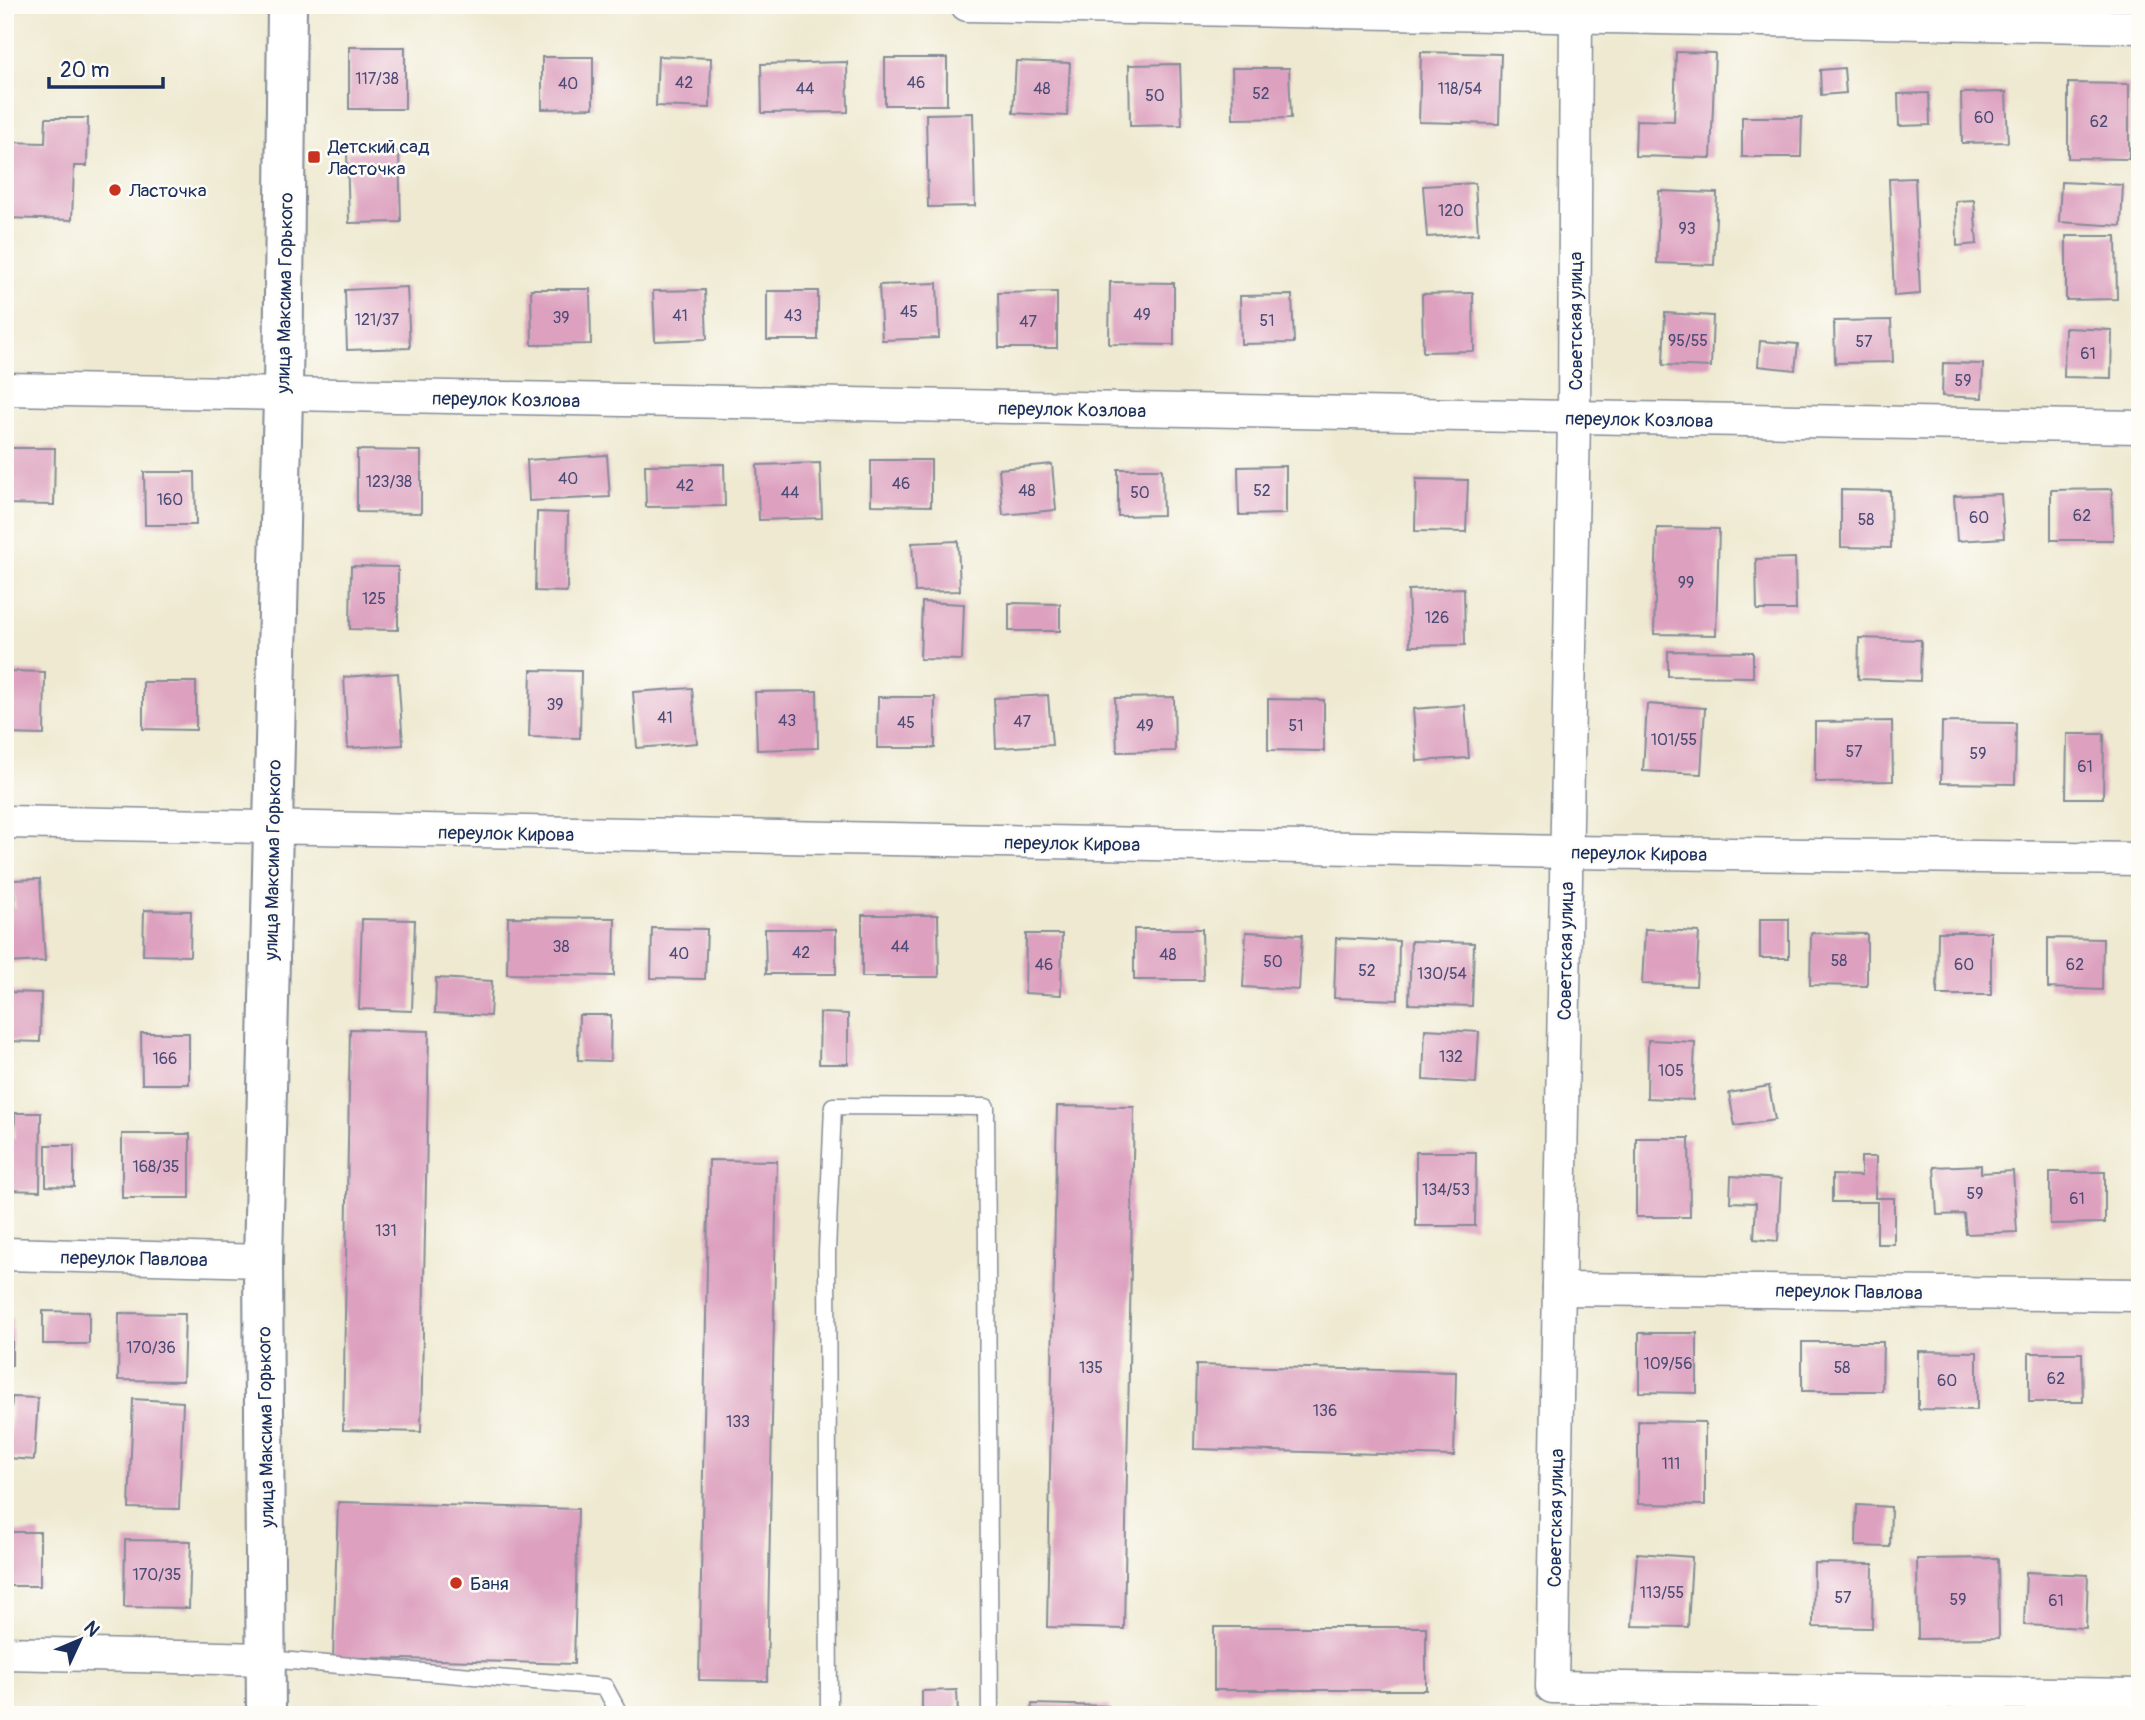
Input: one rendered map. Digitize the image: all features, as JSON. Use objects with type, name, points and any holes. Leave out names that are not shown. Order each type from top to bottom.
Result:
[{"type":"street","name":"улица Максима Горького","points":[[266,1715],[263,1261],[283,395],[287,5]]},
{"type":"street","points":[[967,5],[1575,11],[2140,26]]},
{"type":"street","name":"Советская улица","points":[[1575,11],[1574,418],[1552,1687],[1940,1704]]},
{"type":"street","name":"переулок Козлова","points":[[5,389],[2140,427]]},
{"type":"street","name":"переулок Кирова","points":[[5,822],[1567,852],[2140,859]]},
{"type":"street","name":"переулок Павлова","points":[[5,1254],[263,1261]]},
{"type":"street","name":"переулок Павлова","points":[[1559,1288],[2140,1294]]},
{"type":"street","points":[[5,1653],[267,1659]]},
{"type":"street","points":[[1940,1704],[2140,1695]]},
{"type":"lane","points":[[829,1715],[827,1252],[833,1106],[986,1107],[990,1715]]},
{"type":"lane","points":[[267,1659],[605,1686],[620,1715]]},
{"type":"building","points":[[349,47],[405,47],[405,109],[349,109]]},
{"type":"building","points":[[1421,52],[1501,54],[1499,124],[1419,122]]},
{"type":"building","points":[[1676,52],[1715,53],[1711,158],[1635,156],[1636,120],[1674,121]]},
{"type":"building","points":[[658,56],[711,58],[710,108],[656,106]]},
{"type":"building","points":[[542,57],[593,57],[593,108],[542,109]]},
{"type":"building","points":[[885,58],[947,58],[947,105],[885,105]]},
{"type":"building","points":[[1016,61],[1070,63],[1067,116],[1013,113]]},
{"type":"building","points":[[847,62],[848,112],[762,113],[761,64]]},
{"type":"building","points":[[1180,64],[1182,125],[1130,126],[1129,65]]},
{"type":"building","points":[[1232,68],[1289,68],[1291,118],[1233,119]]},
{"type":"building","points":[[1844,68],[1846,93],[1821,95],[1820,70]]},
{"type":"building","points":[[2068,83],[2129,84],[2129,159],[2068,158]]},
{"type":"building","points":[[2006,92],[2008,142],[1962,143],[1961,93]]},
{"type":"building","points":[[1929,93],[1930,125],[1899,126],[1898,94]]},
{"type":"building","points":[[973,113],[975,206],[928,207],[926,114]]},
{"type":"building","points":[[1742,117],[1802,117],[1801,157],[1742,157]]},
{"type":"building","points":[[46,118],[88,118],[87,166],[74,166],[72,220],[5,218],[5,142],[45,143]]},
{"type":"building","points":[[399,151],[401,222],[349,223],[347,152]]},
{"type":"building","points":[[1915,178],[1920,294],[1894,296],[1889,179]]},
{"type":"building","points":[[2061,182],[2123,185],[2121,226],[2059,222]]},
{"type":"building","points":[[1475,183],[1478,234],[1427,237],[1423,186]]},
{"type":"building","points":[[1659,191],[1717,193],[1714,265],[1657,263]]},
{"type":"building","points":[[1974,200],[1977,244],[1957,246],[1956,201]]},
{"type":"building","points":[[2066,236],[2116,236],[2117,299],[2066,300]]},
{"type":"building","points":[[1110,282],[1174,283],[1174,345],[1109,344]]},
{"type":"building","points":[[937,283],[939,338],[882,340],[879,285]]},
{"type":"building","points":[[407,287],[410,348],[347,350],[345,290]]},
{"type":"building","points":[[531,289],[590,289],[591,344],[532,345]]},
{"type":"building","points":[[705,290],[707,339],[655,341],[653,291]]},
{"type":"building","points":[[767,291],[818,291],[818,340],[767,340]]},
{"type":"building","points":[[1057,292],[1057,348],[999,348],[998,293]]},
{"type":"building","points":[[1473,293],[1474,351],[1423,352],[1422,294]]},
{"type":"building","points":[[1292,295],[1294,343],[1241,344],[1240,296]]},
{"type":"building","points":[[1665,313],[1713,316],[1711,367],[1663,365]]},
{"type":"building","points":[[1891,320],[1893,362],[1835,363],[1834,321]]},
{"type":"building","points":[[2065,328],[2112,330],[2111,378],[2064,377]]},
{"type":"building","points":[[1760,341],[1798,344],[1795,370],[1758,366]]},
{"type":"building","points":[[1943,363],[1983,364],[1982,398],[1942,396]]},
{"type":"building","points":[[5,448],[55,448],[54,505],[5,504]]},
{"type":"building","points":[[357,450],[421,451],[421,513],[357,512]]},
{"type":"building","points":[[607,455],[610,497],[529,501],[527,460]]},
{"type":"building","points":[[871,460],[931,460],[931,506],[871,505]]},
{"type":"building","points":[[820,463],[822,518],[759,520],[757,465]]},
{"type":"building","points":[[724,464],[725,506],[646,507],[645,465]]},
{"type":"building","points":[[1052,464],[1056,510],[1003,515],[999,469]]},
{"type":"building","points":[[1286,466],[1286,514],[1239,515],[1238,467]]},
{"type":"building","points":[[1118,469],[1162,469],[1163,515],[1118,516]]},
{"type":"building","points":[[144,472],[195,472],[196,525],[145,525]]},
{"type":"building","points":[[1416,479],[1468,480],[1466,532],[1415,531]]},
{"type":"building","points":[[2112,489],[2113,540],[2051,540],[2051,490]]},
{"type":"building","points":[[1841,490],[1890,491],[1891,548],[1841,547]]},
{"type":"building","points":[[2001,494],[2004,538],[1957,541],[1954,496]]},
{"type":"building","points":[[537,512],[568,513],[567,592],[535,591]]},
{"type":"building","points":[[1657,528],[1719,529],[1716,635],[1654,634]]},
{"type":"building","points":[[958,541],[960,591],[915,592],[912,543]]},
{"type":"building","points":[[1795,558],[1796,610],[1757,610],[1756,559]]},
{"type":"building","points":[[351,566],[398,567],[398,630],[350,629]]},
{"type":"building","points":[[1464,588],[1465,645],[1410,646],[1408,590]]},
{"type":"building","points":[[922,602],[964,604],[962,660],[920,659]]},
{"type":"building","points":[[1009,603],[1060,604],[1060,631],[1009,631]]},
{"type":"building","points":[[1859,638],[1921,640],[1920,681],[1858,679]]},
{"type":"building","points":[[1668,651],[1753,652],[1753,677],[1668,676]]},
{"type":"building","points":[[531,670],[581,671],[580,738],[529,737]]},
{"type":"building","points":[[5,671],[45,672],[44,735],[5,734]]},
{"type":"building","points":[[398,673],[403,745],[348,748],[344,677]]},
{"type":"building","points":[[143,682],[196,682],[196,730],[143,729]]},
{"type":"building","points":[[692,688],[697,743],[637,748],[633,692]]},
{"type":"building","points":[[817,691],[818,748],[757,750],[755,692]]},
{"type":"building","points":[[1048,695],[1052,745],[996,748],[994,698]]},
{"type":"building","points":[[878,697],[935,697],[935,748],[877,748]]},
{"type":"building","points":[[1174,697],[1175,751],[1117,752],[1115,698]]},
{"type":"building","points":[[1268,699],[1324,700],[1324,751],[1268,750]]},
{"type":"building","points":[[1647,704],[1705,708],[1701,774],[1643,771]]},
{"type":"building","points":[[1465,705],[1469,758],[1417,761],[1413,709]]},
{"type":"building","points":[[1892,721],[1893,781],[1815,782],[1815,722]]},
{"type":"building","points":[[1942,722],[2016,723],[2015,784],[1941,783]]},
{"type":"building","points":[[2067,734],[2104,734],[2103,798],[2066,798]]},
{"type":"building","points":[[40,879],[45,961],[5,963],[5,908],[15,908],[13,880]]},
{"type":"building","points":[[144,910],[191,911],[190,956],[143,955]]},
{"type":"building","points":[[862,915],[938,915],[939,977],[862,977]]},
{"type":"building","points":[[508,917],[615,918],[614,976],[507,974]]},
{"type":"building","points":[[362,919],[415,920],[412,1011],[359,1009]]},
{"type":"building","points":[[1760,919],[1789,919],[1789,958],[1760,958]]},
{"type":"building","points":[[652,928],[707,929],[705,979],[651,978]]},
{"type":"building","points":[[765,929],[836,929],[836,974],[766,974]]},
{"type":"building","points":[[1134,929],[1202,929],[1203,980],[1134,980]]},
{"type":"building","points":[[1645,929],[1699,932],[1696,986],[1642,984]]},
{"type":"building","points":[[1246,932],[1302,935],[1299,990],[1243,987]]},
{"type":"building","points":[[1938,932],[1991,932],[1991,995],[1937,995]]},
{"type":"building","points":[[1811,933],[1867,934],[1867,986],[1810,985]]},
{"type":"building","points":[[1026,934],[1062,934],[1061,995],[1025,993]]},
{"type":"building","points":[[1336,938],[1399,941],[1398,1000],[1334,998]]},
{"type":"building","points":[[2048,938],[2103,939],[2102,990],[2048,988]]},
{"type":"building","points":[[1411,941],[1474,943],[1472,1006],[1409,1004]]},
{"type":"building","points":[[436,978],[492,981],[490,1016],[435,1013]]},
{"type":"building","points":[[9,992],[41,993],[40,1042],[8,1041]]},
{"type":"building","points":[[820,1013],[848,1014],[848,1064],[819,1064]]},
{"type":"building","points":[[579,1015],[611,1015],[610,1061],[578,1060]]},
{"type":"building","points":[[350,1029],[429,1031],[421,1432],[343,1430]]},
{"type":"building","points":[[1425,1029],[1479,1032],[1476,1083],[1423,1080]]},
{"type":"building","points":[[141,1033],[189,1033],[189,1084],[142,1084]]},
{"type":"building","points":[[1648,1040],[1695,1042],[1693,1100],[1647,1098]]},
{"type":"building","points":[[1769,1086],[1775,1120],[1735,1126],[1729,1093]]},
{"type":"building","points":[[1057,1106],[1134,1107],[1124,1629],[1047,1627]]},
{"type":"building","points":[[15,1113],[41,1113],[40,1191],[5,1190],[5,1139],[14,1139]]},
{"type":"building","points":[[122,1134],[190,1134],[190,1198],[122,1198]]},
{"type":"building","points":[[1636,1138],[1689,1138],[1690,1217],[1636,1217]]},
{"type":"building","points":[[46,1145],[74,1145],[74,1187],[46,1186]]},
{"type":"building","points":[[1416,1152],[1476,1152],[1475,1226],[1416,1226]]},
{"type":"building","points":[[1861,1157],[1876,1157],[1875,1198],[1894,1198],[1894,1244],[1877,1244],[1877,1202],[1832,1202],[1832,1175],[1861,1176]]},
{"type":"building","points":[[709,1160],[777,1161],[767,1681],[699,1680]]},
{"type":"building","points":[[1981,1165],[1981,1173],[2013,1171],[2017,1232],[1966,1234],[1964,1214],[1937,1215],[1934,1167]]},
{"type":"building","points":[[2050,1172],[2105,1172],[2105,1223],[2050,1224]]},
{"type":"building","points":[[1731,1176],[1781,1179],[1778,1241],[1754,1239],[1756,1203],[1730,1202]]},
{"type":"building","points":[[43,1311],[89,1312],[89,1344],[43,1344]]},
{"type":"building","points":[[119,1313],[185,1314],[183,1381],[118,1380]]},
{"type":"building","points":[[5,1316],[12,1316],[12,1365],[5,1365]]},
{"type":"building","points":[[1639,1333],[1697,1333],[1697,1393],[1639,1392]]},
{"type":"building","points":[[1802,1342],[1883,1342],[1882,1391],[1802,1391]]},
{"type":"building","points":[[1918,1351],[1977,1352],[1977,1410],[1918,1409]]},
{"type":"building","points":[[2029,1353],[2082,1353],[2083,1402],[2029,1402]]},
{"type":"building","points":[[1196,1365],[1456,1372],[1454,1456],[1194,1449]]},
{"type":"building","points":[[12,1397],[38,1398],[34,1460],[8,1458]]},
{"type":"building","points":[[133,1399],[183,1402],[179,1509],[129,1508]]},
{"type":"building","points":[[1638,1421],[1705,1422],[1705,1505],[1638,1504]]},
{"type":"building","name":"Баня","points":[[338,1502],[578,1509],[574,1664],[333,1657]]},
{"type":"building","points":[[1857,1505],[1891,1507],[1890,1547],[1856,1546]]},
{"type":"building","points":[[5,1532],[40,1532],[40,1586],[5,1586]]},
{"type":"building","points":[[125,1540],[191,1541],[189,1608],[124,1607]]},
{"type":"building","points":[[1637,1553],[1692,1557],[1688,1627],[1632,1626]]},
{"type":"building","points":[[1998,1558],[1999,1638],[1918,1639],[1917,1559]]},
{"type":"building","points":[[1814,1563],[1873,1564],[1872,1628],[1813,1627]]},
{"type":"building","points":[[2026,1572],[2088,1575],[2086,1628],[2024,1625]]},
{"type":"building","points":[[1214,1627],[1426,1627],[1426,1690],[1214,1690]]},
{"type":"building","points":[[957,1690],[958,1715],[922,1715],[922,1691]]},
{"type":"building","points":[[1032,1704],[1109,1706],[1109,1715],[1031,1715]]},
{"type":"place","name":"Детский сад Ласточка","points":[[314,157]]},
{"type":"place","name":"Ласточка","points":[[115,190]]},
{"type":"place","name":"Баня","points":[[456,1583]]}]
